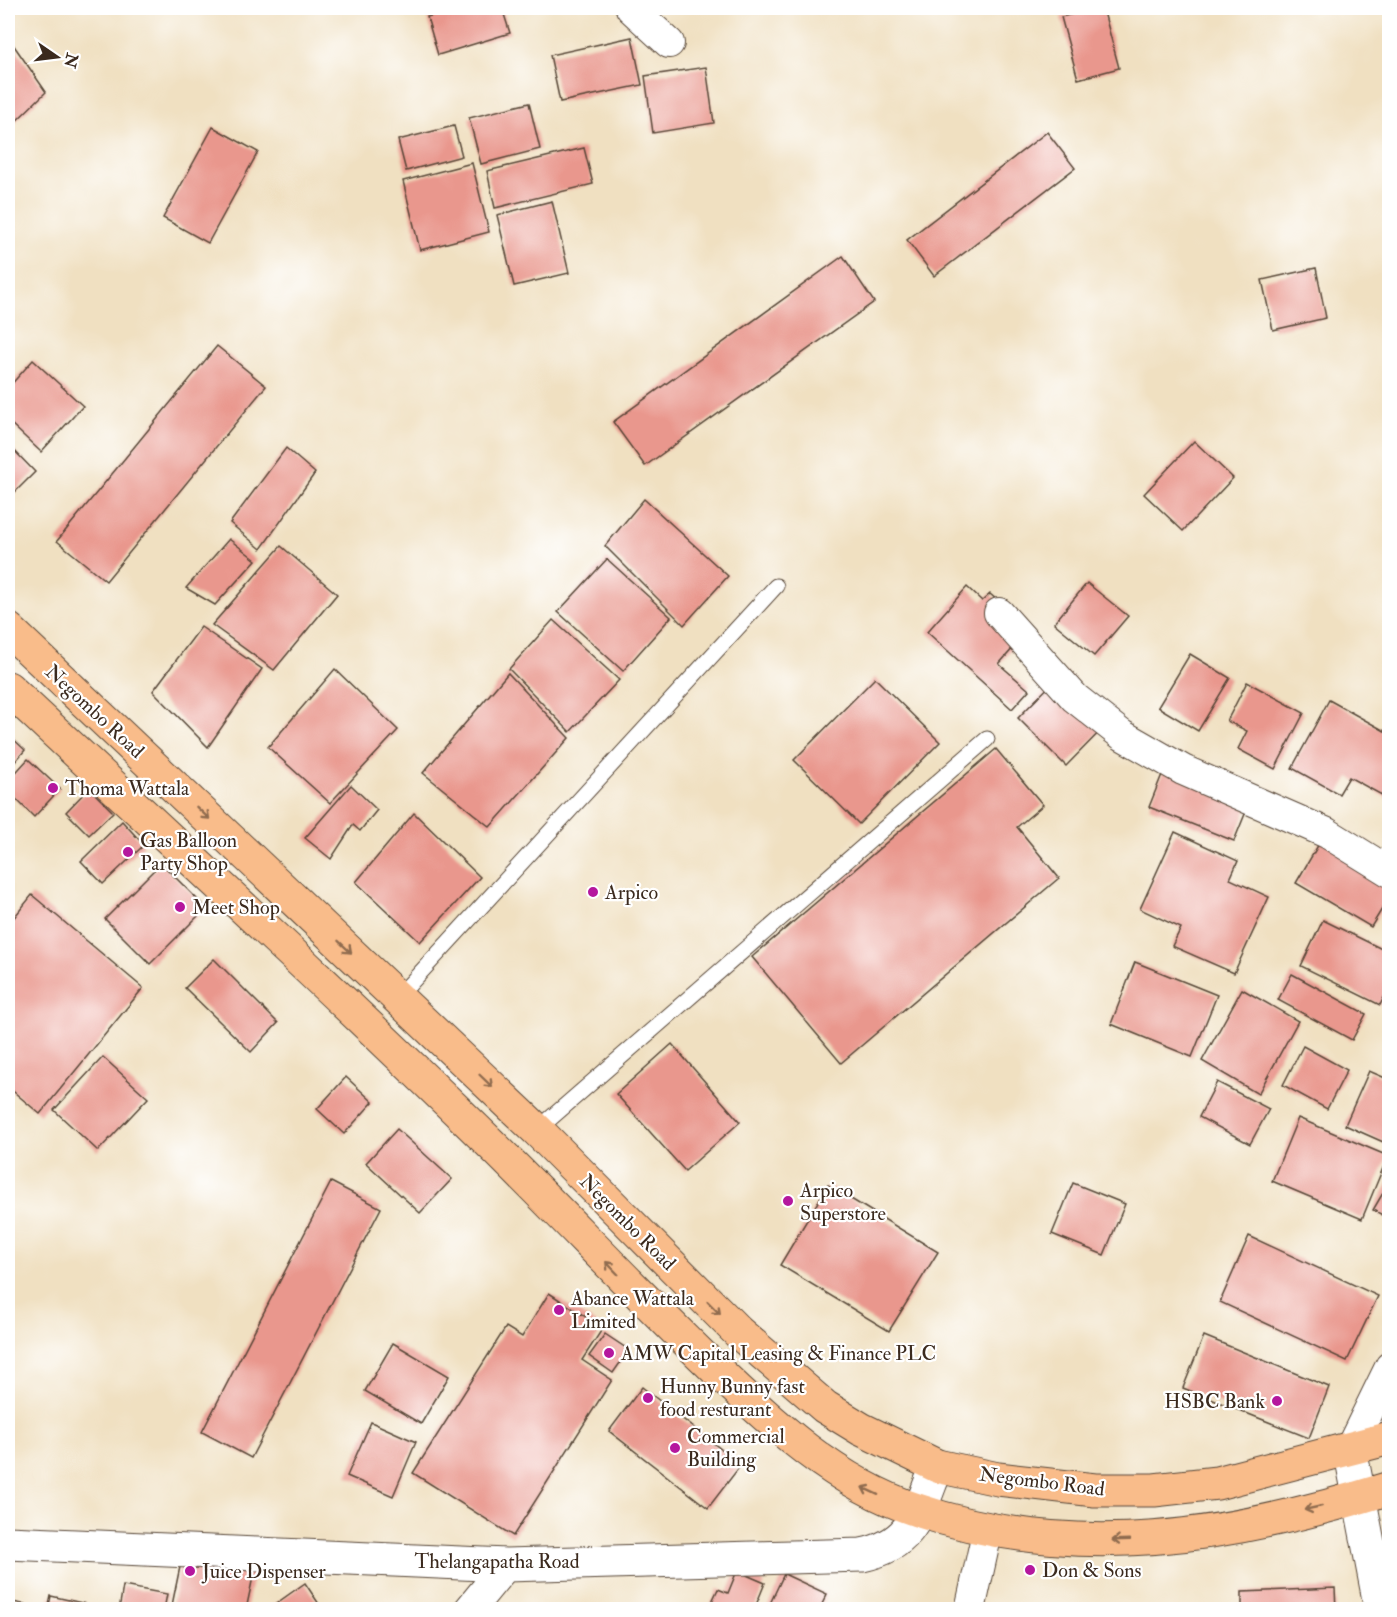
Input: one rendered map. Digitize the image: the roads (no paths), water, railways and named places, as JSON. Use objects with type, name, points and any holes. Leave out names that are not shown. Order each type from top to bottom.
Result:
[{"type":"highway","name":"Negombo Road","points":[[8,629],[537,1130],[738,1332],[825,1407],[897,1448],[937,1466],[998,1479],[1095,1490],[1154,1490],[1217,1483],[1389,1438]]},
{"type":"highway","points":[[8,688],[491,1144],[621,1278],[791,1438],[849,1481],[919,1511],[1037,1537],[1092,1541],[1157,1539],[1221,1530],[1374,1492]]},
{"type":"street","points":[[631,8],[669,43]]},
{"type":"street","points":[[999,613],[1075,698],[1122,735],[1183,770],[1327,833],[1389,872]]},
{"type":"street","points":[[1381,1610],[1374,1492],[1350,1449],[1389,1367]]},
{"type":"street","name":"Thelangapatha Road","points":[[8,1543],[506,1565],[862,1555],[882,1551],[908,1532],[937,1466]]},
{"type":"street","points":[[970,1610],[988,1528]]},
{"type":"street","points":[[469,1610],[506,1565]]},
{"type":"lane","points":[[398,997],[776,586]]},
{"type":"lane","points":[[537,1130],[987,739]]},
{"type":"place","name":"Thoma Wattala","points":[[53,788]]},
{"type":"place","name":"Gas Balloon Party Shop","points":[[128,852]]},
{"type":"place","name":"Arpico","points":[[593,892]]},
{"type":"place","name":"Meet Shop","points":[[180,907]]},
{"type":"place","name":"Arpico Superstore","points":[[788,1201]]},
{"type":"place","name":"Abance Wattala Limited","points":[[559,1310]]},
{"type":"place","name":"AMW Capital Leasing & Finance PLC","points":[[609,1353]]},
{"type":"place","name":"Hunny Bunny fast food resturant","points":[[648,1398]]},
{"type":"place","name":"HSBC Bank","points":[[1277,1401]]},
{"type":"place","name":"Commercial Building","points":[[675,1448]]},
{"type":"place","name":"Don & Sons","points":[[1030,1570]]},
{"type":"place","name":"Juice Dispenser","points":[[190,1571]]}]
